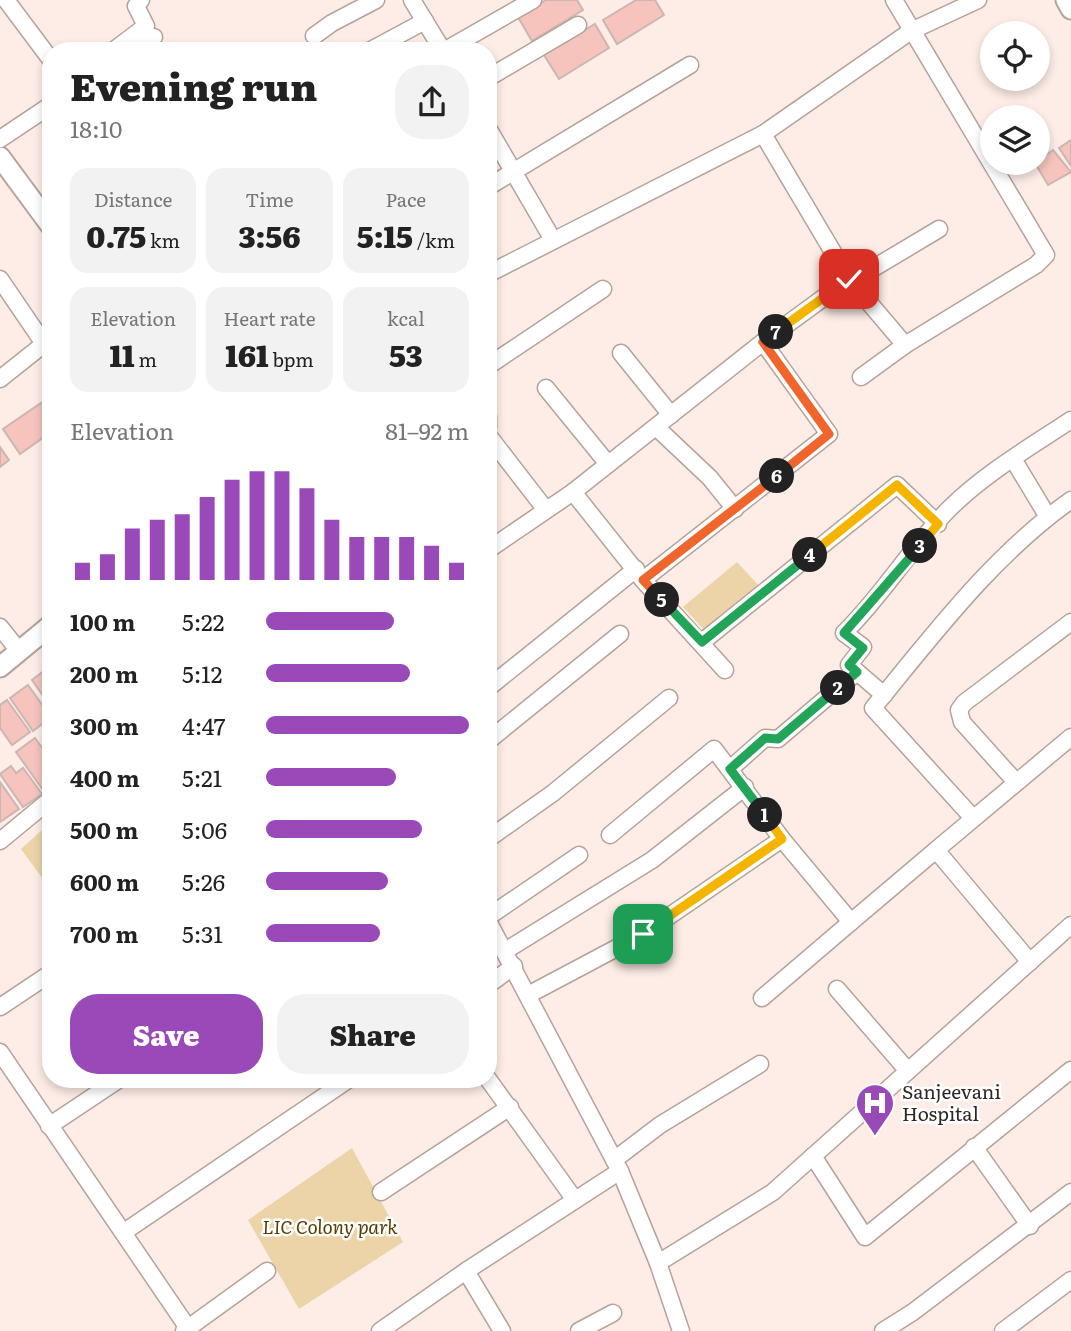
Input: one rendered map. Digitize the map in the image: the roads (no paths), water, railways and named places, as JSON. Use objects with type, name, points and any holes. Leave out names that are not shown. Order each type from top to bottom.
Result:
[{"type":"street","points":[[6,0],[42,48]]},
{"type":"street","points":[[125,42],[146,26],[136,6],[141,0]]},
{"type":"street","points":[[314,36],[332,23],[376,0]]},
{"type":"street","points":[[412,0],[438,42]]},
{"type":"street","points":[[460,42],[533,0]]},
{"type":"street","points":[[861,377],[905,345],[1036,265],[1046,255],[894,0]]},
{"type":"street","points":[[497,269],[763,134],[911,31],[978,0]]},
{"type":"street","points":[[1066,0],[1071,9]]},
{"type":"street","points":[[386,42],[425,21]]},
{"type":"street","points":[[497,73],[578,24]]},
{"type":"street","points":[[146,42],[154,37]]},
{"type":"street","points":[[497,181],[690,65]]},
{"type":"street","points":[[0,139],[42,111]]},
{"type":"street","points":[[763,134],[850,280],[905,345]]},
{"type":"street","points":[[497,143],[553,240]]},
{"type":"street","points":[[0,157],[42,212]]},
{"type":"street","points":[[497,544],[573,492],[763,342],[850,280],[939,229]]},
{"type":"street","points":[[0,279],[42,342]]},
{"type":"street","points":[[497,360],[603,289]]},
{"type":"street","points":[[497,681],[640,574],[735,509],[829,434],[763,342]]},
{"type":"street","points":[[0,379],[42,352]]},
{"type":"street","points":[[621,353],[671,415]]},
{"type":"street","points":[[546,388],[608,464]]},
{"type":"street","points":[[884,695],[849,665],[863,648],[844,633],[865,612],[949,509],[1013,459],[1071,420]]},
{"type":"street","points":[[656,428],[710,478],[735,509]]},
{"type":"street","points":[[497,447],[546,510]]},
{"type":"street","points":[[1013,459],[1048,517]]},
{"type":"street","points":[[702,642],[897,485],[938,524]]},
{"type":"street","points":[[573,492],[640,574],[725,670]]},
{"type":"street","points":[[973,818],[873,708],[982,580],[1048,517],[1071,500]]},
{"type":"street","points":[[1015,781],[961,722],[959,710],[964,703],[1071,622]]},
{"type":"street","points":[[0,627],[19,651]]},
{"type":"street","points":[[0,667],[42,632]]},
{"type":"street","points":[[497,734],[620,634]]},
{"type":"street","points":[[730,769],[765,738],[778,739],[857,672]]},
{"type":"street","points":[[497,833],[553,793],[669,698]]},
{"type":"street","points":[[762,998],[1015,781],[1071,737]]},
{"type":"street","points":[[610,835],[714,749],[782,839],[851,922]]},
{"type":"street","points":[[505,950],[652,860],[745,787]]},
{"type":"street","points":[[0,841],[42,806]]},
{"type":"street","points":[[528,995],[643,934],[782,839]]},
{"type":"street","points":[[936,850],[1030,962]]},
{"type":"street","points":[[497,913],[579,855]]},
{"type":"street","points":[[658,1262],[773,1192],[1071,925]]},
{"type":"street","points":[[497,935],[617,1166],[658,1262],[681,1331]]},
{"type":"street","points":[[497,979],[514,967]]},
{"type":"street","points":[[0,1007],[42,979]]},
{"type":"street","points":[[837,989],[908,1071]]},
{"type":"street","points":[[0,1052],[124,1232],[187,1330],[267,1271]]},
{"type":"street","points":[[380,1331],[466,1270],[575,1200],[617,1166],[660,1125],[760,1064]]},
{"type":"street","points":[[813,1156],[865,1237],[1071,1070]]},
{"type":"street","points":[[49,1126],[106,1088]]},
{"type":"street","points":[[124,1232],[336,1088]]},
{"type":"street","points":[[495,1088],[575,1200]]},
{"type":"street","points":[[380,1192],[510,1107]]},
{"type":"street","points":[[974,1147],[1030,1226]]},
{"type":"street","points":[[883,1331],[1030,1226],[1071,1192]]},
{"type":"street","points":[[466,1270],[502,1331]]},
{"type":"street","points":[[1003,1331],[1071,1280]]},
{"type":"street","points":[[579,1331],[613,1313]]},
{"type":"place","name":"Sanjeevani Hospital","points":[[875,1137]]},
{"type":"park label","name":"LIC Colony park","points":[[330,1227]]}]
